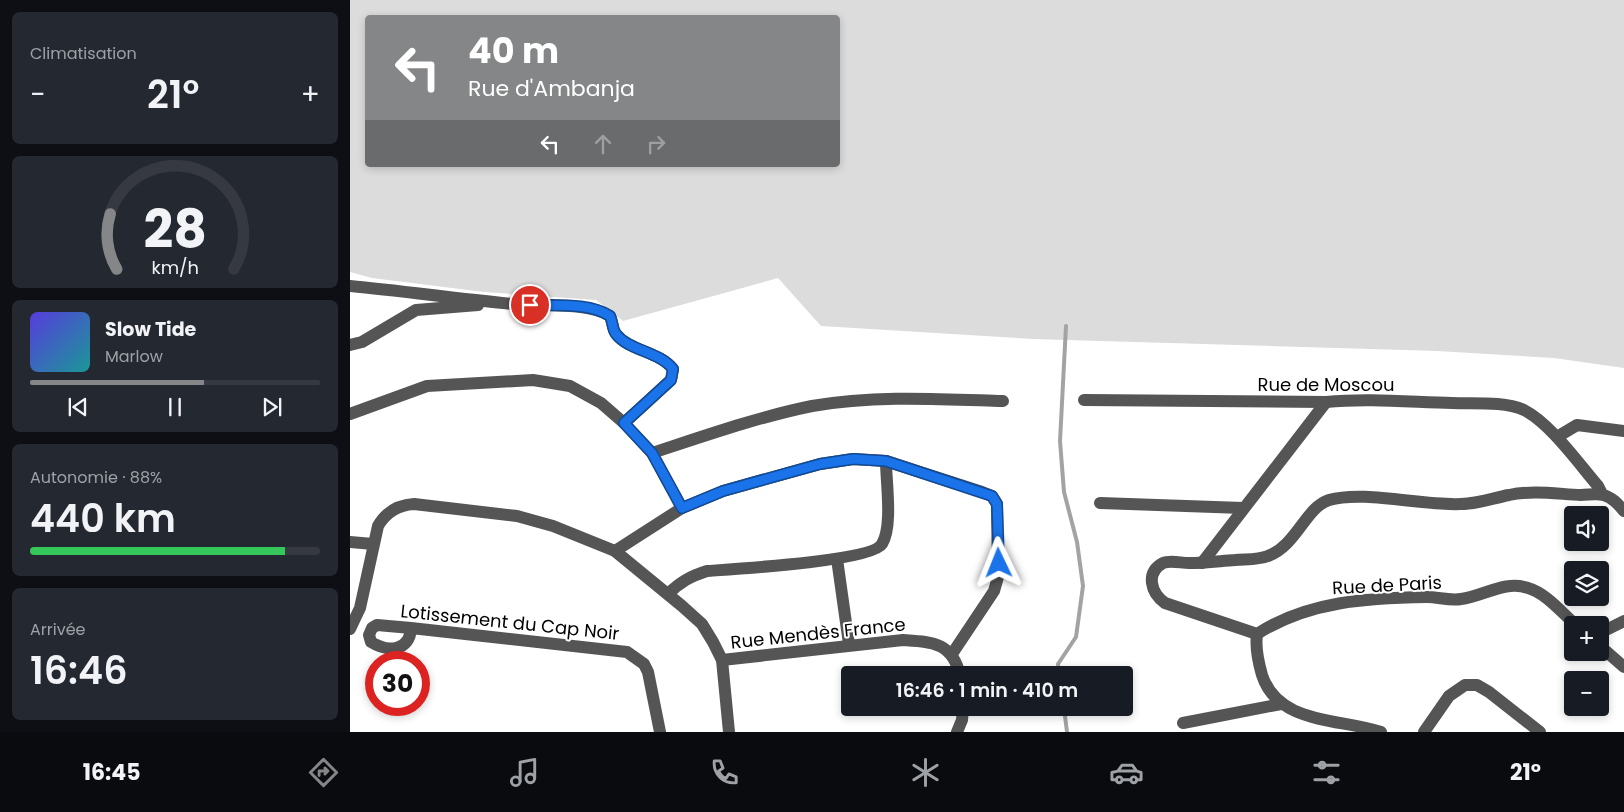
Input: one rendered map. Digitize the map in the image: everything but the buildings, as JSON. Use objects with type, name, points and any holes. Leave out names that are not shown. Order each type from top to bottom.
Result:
[{"type":"street","points":[[350,286],[512,304],[587,308],[603,312],[610,316],[613,328],[622,340],[667,361],[673,369],[671,380],[624,423]]},
{"type":"street","points":[[350,345],[362,342],[416,310],[512,304]]},
{"type":"street","points":[[350,414],[426,386],[533,380],[570,386],[601,403],[624,423],[652,453],[682,508]]},
{"type":"street","points":[[652,453],[747,423],[813,406],[887,398],[1002,401]]},
{"type":"street","name":"Rue de Moscou","points":[[1084,400],[1326,402],[1352,400],[1488,405],[1516,408],[1536,418],[1557,438],[1598,486],[1602,494]]},
{"type":"street","points":[[1202,563],[1326,402]]},
{"type":"street","points":[[1557,438],[1577,425],[1624,431]]},
{"type":"street","points":[[615,551],[682,508],[723,491],[820,464],[853,459],[886,461],[992,496],[997,504],[999,563],[994,591],[952,654],[957,666]]},
{"type":"street","points":[[668,594],[681,582],[694,575],[708,571],[837,559],[871,552],[882,546],[888,520],[886,461]]},
{"type":"street","points":[[1373,731],[1298,714],[1281,704],[1275,699],[1263,679],[1257,654],[1257,634],[1171,606],[1157,598],[1152,588],[1151,577],[1156,569],[1164,563],[1202,563],[1260,558],[1280,550],[1293,538],[1322,503],[1346,498],[1461,504],[1490,500],[1509,494],[1534,492],[1581,495],[1602,494],[1612,498],[1624,511]]},
{"type":"street","points":[[1100,503],[1243,508]]},
{"type":"street","points":[[350,629],[373,544],[384,516],[403,505],[414,504],[517,516],[553,526],[615,551],[702,624],[722,660],[729,732]]},
{"type":"street","points":[[350,542],[373,544]]},
{"type":"street","points":[[837,559],[849,644]]},
{"type":"street","name":"Rue de Paris","points":[[1257,634],[1284,618],[1318,607],[1346,601],[1429,597],[1460,600],[1502,587],[1516,585],[1538,592],[1566,616]]},
{"type":"street","points":[[1609,628],[1624,621]]},
{"type":"street","name":"Lotissement du Cap Noir","points":[[410,628],[410,637],[406,644],[399,648],[377,645],[371,642],[369,635],[372,628],[377,625],[410,628],[627,652],[644,664],[648,672],[660,732]]},
{"type":"street","name":"Rue Mendès France","points":[[722,660],[849,644],[903,640],[927,641],[944,647],[952,654]]},
{"type":"street","points":[[1609,654],[1624,667]]},
{"type":"street","points":[[1424,732],[1449,696],[1465,685],[1477,685],[1489,692],[1540,732]]},
{"type":"street","points":[[1183,723],[1281,704]]},
{"type":"street","points":[[957,732],[962,716]]},
{"type":"shaded area","points":[[350,0],[1624,0],[1624,368],[1554,358],[1437,351],[1033,339],[821,326],[778,278],[623,321],[596,300],[484,292],[372,278],[350,272]]},
{"type":"waterway","points":[[1058,666],[1076,637],[1083,586],[1077,542],[1064,492],[1060,441],[1066,326]]},
{"type":"waterway","points":[[1065,716],[1067,732]]},
{"type":"route","points":[[530,305],[587,308],[603,312],[610,316],[616,334],[622,340],[667,361],[673,369],[671,380],[624,423],[652,453],[682,508],[723,491],[820,464],[853,459],[886,461],[992,496],[997,504],[999,563]]}]
